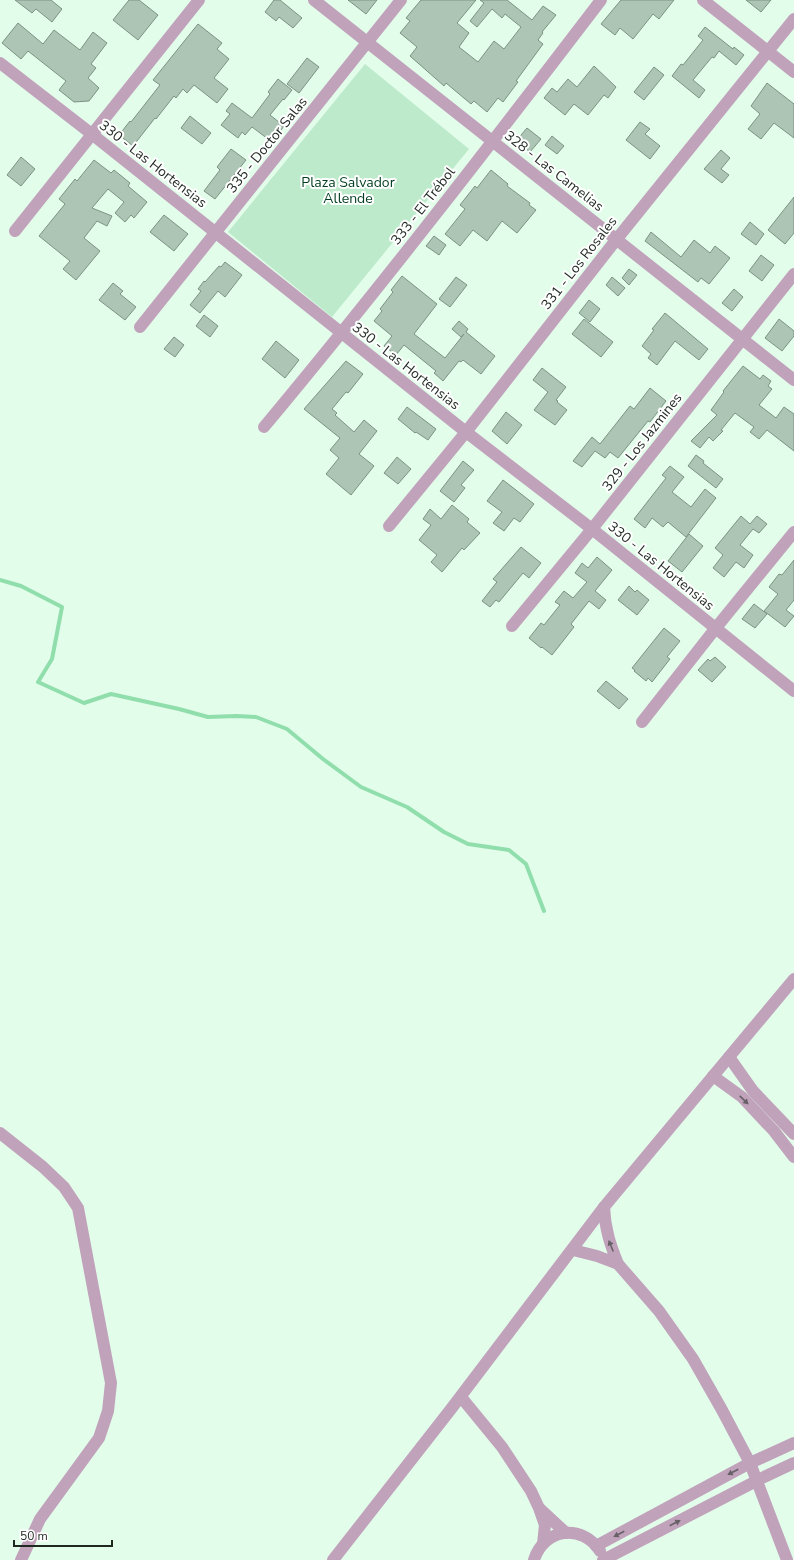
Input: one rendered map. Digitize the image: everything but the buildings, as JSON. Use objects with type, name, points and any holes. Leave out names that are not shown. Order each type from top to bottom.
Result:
[{"type":"street","points":[[15,231],[199,0]]},
{"type":"street","name":"328 - Las Camelias","points":[[314,0],[794,380]]},
{"type":"street","name":"335 - Doctor Salas","points":[[140,327],[401,0]]},
{"type":"street","name":"333 - El Trébol","points":[[264,427],[342,334],[493,142],[601,0]]},
{"type":"street","points":[[704,0],[794,72]]},
{"type":"street","name":"331 - Los Rosales","points":[[389,526],[466,432],[616,240],[794,19]]},
{"type":"street","name":"330 - Las Hortensias","points":[[0,63],[93,135],[466,432],[592,529],[794,691]]},
{"type":"street","name":"329 - Los Jazmines","points":[[512,626],[592,529],[794,274]]},
{"type":"street","points":[[642,722],[794,532]]},
{"type":"street","points":[[334,1560],[573,1250],[604,1207],[794,979]]},
{"type":"street","points":[[728,1057],[753,1091],[794,1134]]},
{"type":"street","points":[[713,1076],[742,1097],[774,1131],[794,1156]]},
{"type":"street","points":[[0,1133],[43,1167],[64,1187],[78,1208],[111,1383],[108,1411],[99,1438],[40,1518],[21,1560]]},
{"type":"street","points":[[604,1207],[608,1238],[618,1264],[659,1311],[693,1359],[722,1410],[758,1480],[787,1560]]},
{"type":"street","points":[[573,1250],[597,1256],[618,1264]]},
{"type":"street","points":[[460,1397],[502,1447],[531,1491],[545,1525],[543,1544]]},
{"type":"street","points":[[596,1546],[750,1463],[794,1444]]},
{"type":"street","points":[[534,1560],[536,1552],[543,1544],[553,1536],[566,1532],[578,1534],[588,1538],[596,1546],[603,1560],[794,1463]]},
{"type":"street","points":[[539,1508],[566,1532]]},
{"type":"green space","name":"Plaza Salvador Allende","points":[[365,64],[469,149],[332,317],[228,232]]},
{"type":"waterway","points":[[0,580],[21,586],[62,607],[52,659],[38,682],[84,703],[111,694],[208,717],[256,717],[287,729],[323,759],[361,787],[407,807],[444,832],[468,844],[509,850],[526,864],[544,911]]}]
